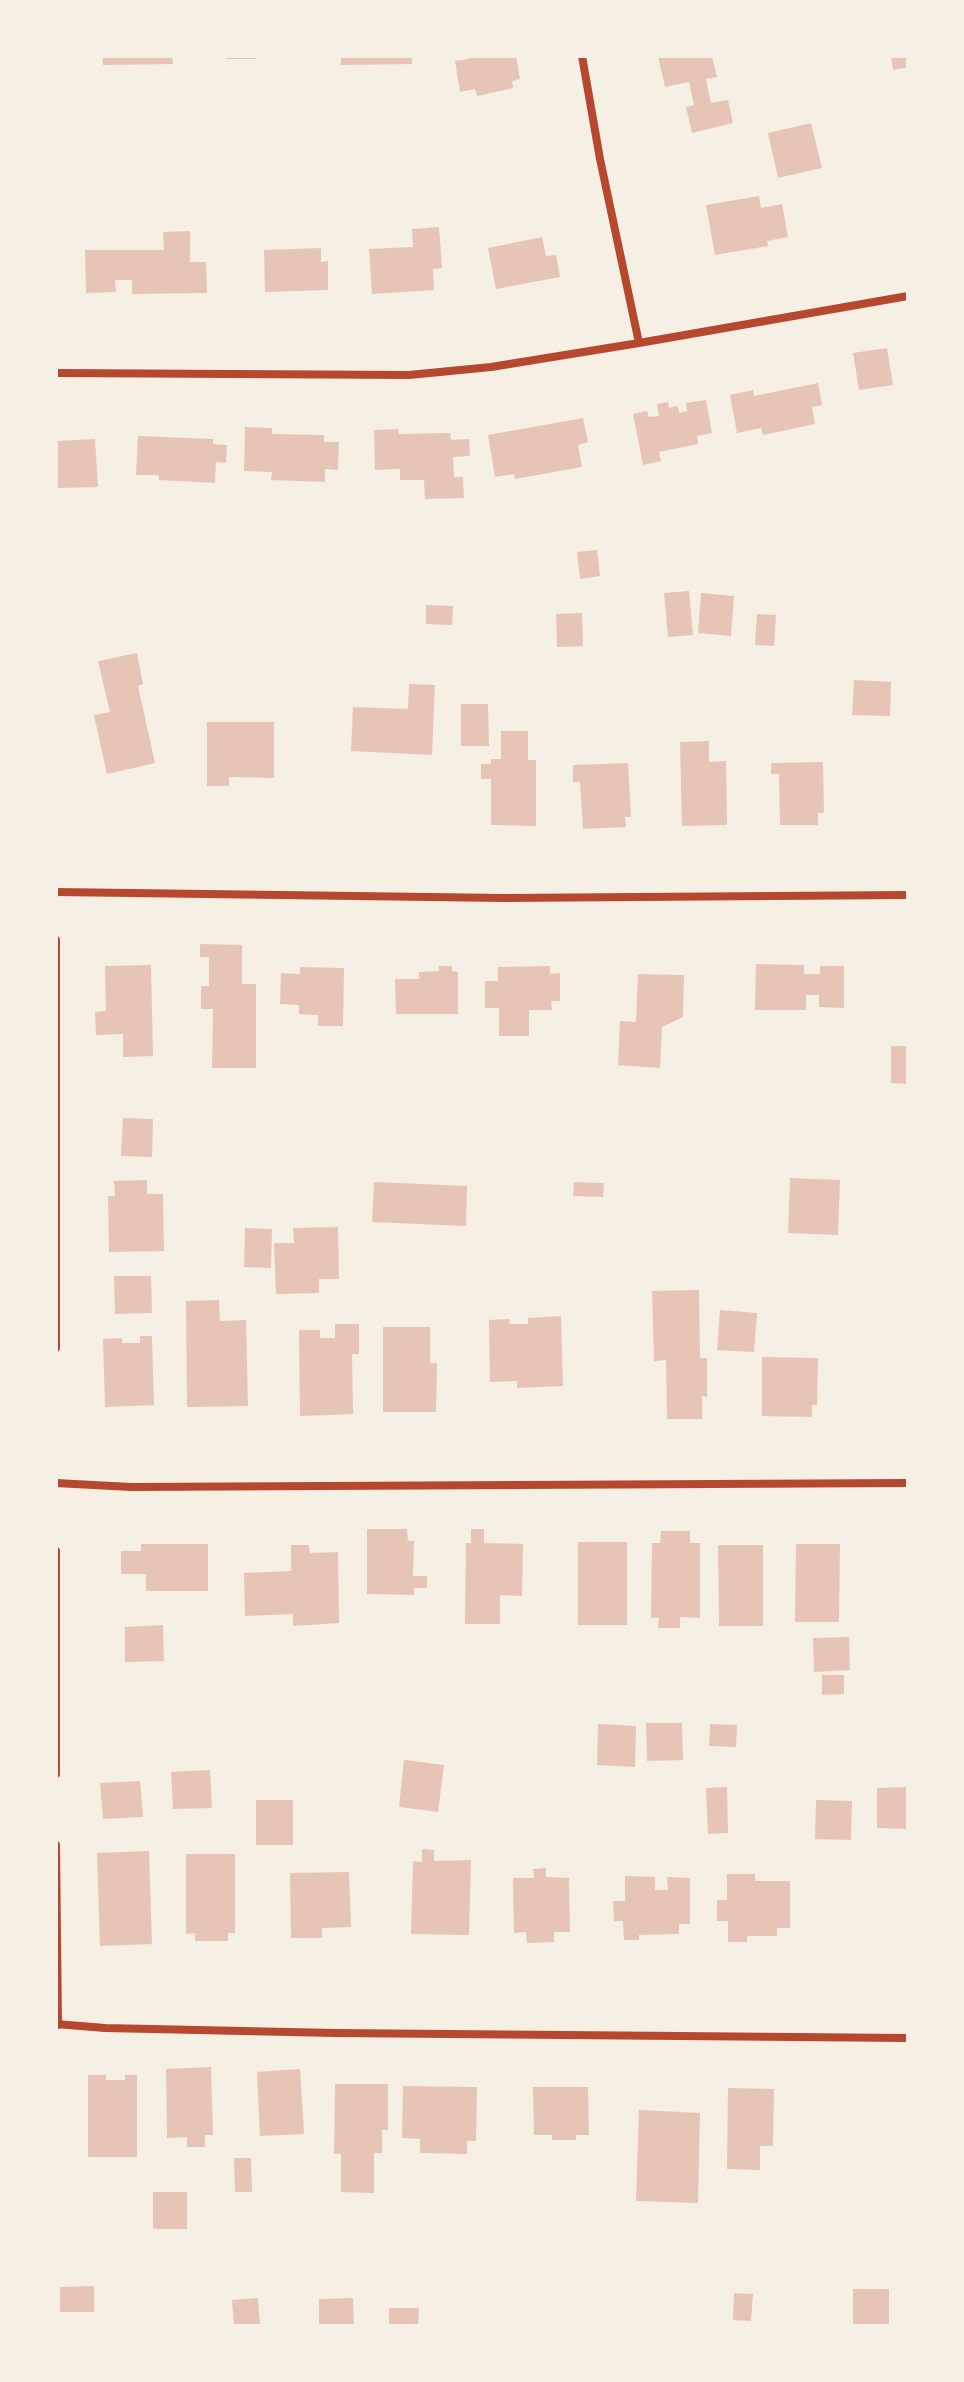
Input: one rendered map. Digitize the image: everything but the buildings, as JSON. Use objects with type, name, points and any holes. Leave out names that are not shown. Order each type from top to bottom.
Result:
[{"type":"street","points":[[582,56],[600,159],[639,343]]},
{"type":"street","points":[[56,373],[409,375],[491,367],[908,296]]},
{"type":"street","points":[[56,892],[504,898],[908,895]]},
{"type":"street","points":[[56,940],[56,1348]]},
{"type":"street","points":[[56,1483],[131,1487],[908,1483]]},
{"type":"street","points":[[56,1551],[56,1774]]},
{"type":"street","points":[[56,1845],[57,2024],[105,2028],[335,2033],[908,2038]]}]
